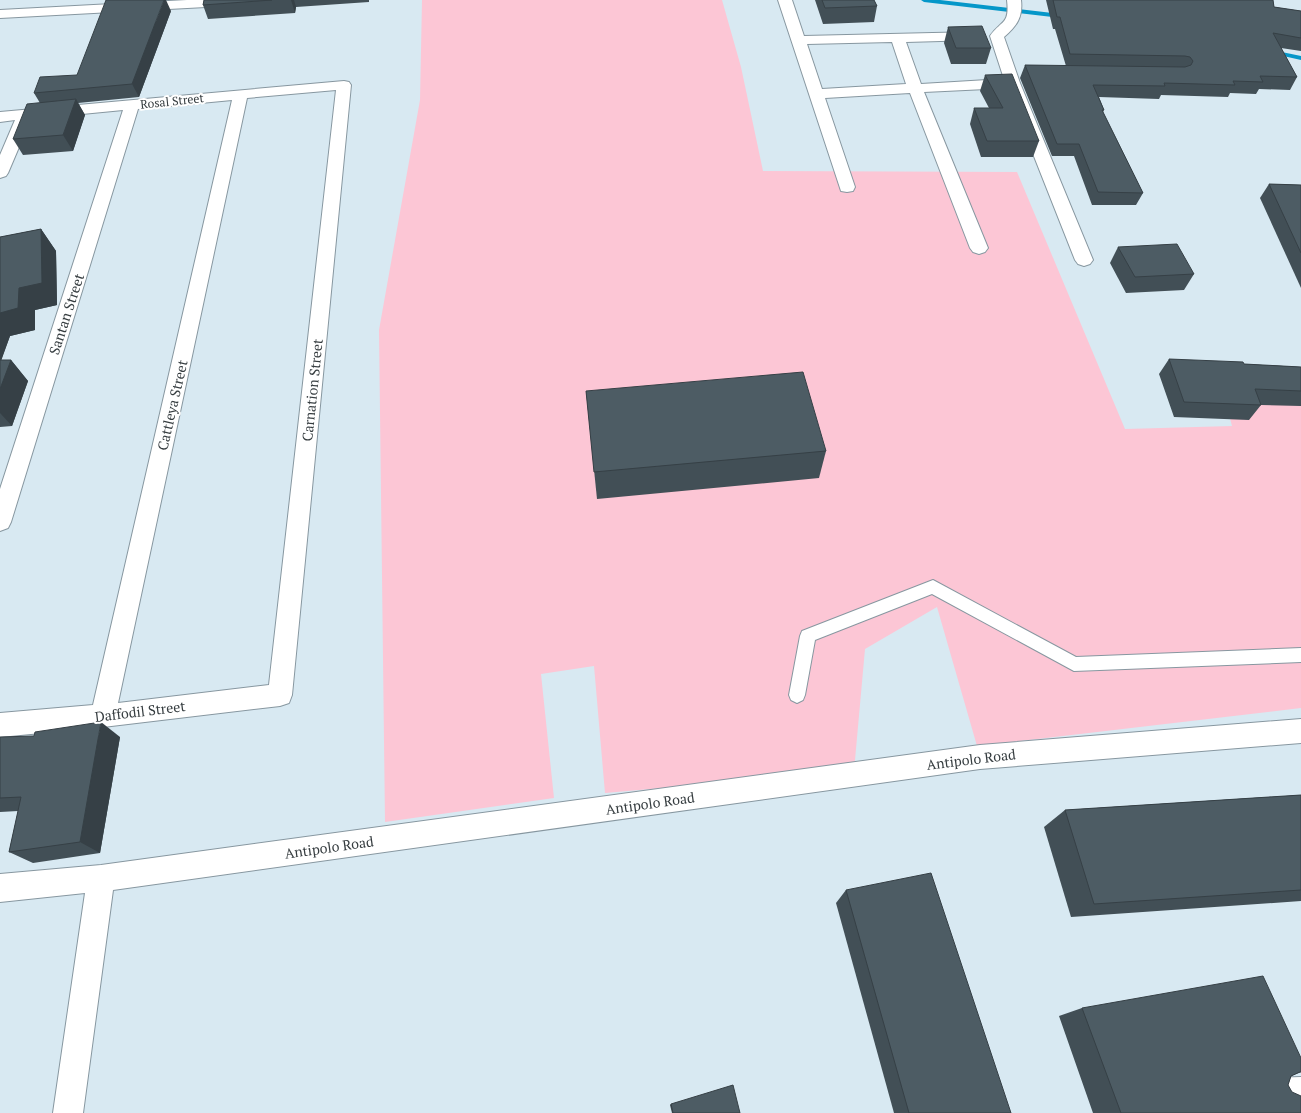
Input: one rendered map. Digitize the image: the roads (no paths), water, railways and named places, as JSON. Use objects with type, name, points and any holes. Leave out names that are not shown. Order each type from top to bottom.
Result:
[{"type":"street","points":[[0,14],[206,3],[207,0]]},
{"type":"street","points":[[785,0],[847,187]]},
{"type":"street","points":[[798,40],[997,36],[1010,25],[1015,8]]},
{"type":"street","points":[[997,36],[1015,75],[1084,260]]},
{"type":"street","points":[[898,38],[915,88],[979,248]]},
{"type":"street","points":[[816,94],[915,88],[1015,75]]},
{"type":"street","name":"Rosal Street","points":[[0,117],[344,85]]},
{"type":"street","name":"Carnation Street","points":[[280,695],[344,85]]},
{"type":"street","name":"Cattleya Street","points":[[103,716],[241,94]]},
{"type":"street","name":"Santan Street","points":[[0,522],[132,105]]},
{"type":"street","points":[[0,173],[25,115]]},
{"type":"street","name":"Daffodil Street","points":[[0,725],[103,716],[280,695]]},
{"type":"street","name":"Antipolo Road","points":[[0,888],[101,878],[980,757],[1301,731]]},
{"type":"street","points":[[68,1113],[101,878]]},
{"type":"lane","points":[[797,695],[808,636],[933,587],[1074,664],[1301,655]]},
{"type":"lane","points":[[1264,1088],[1301,1087]]},
{"type":"waterway","points":[[924,0],[1061,16]]},
{"type":"waterway","points":[[1272,52],[1301,58]]}]
